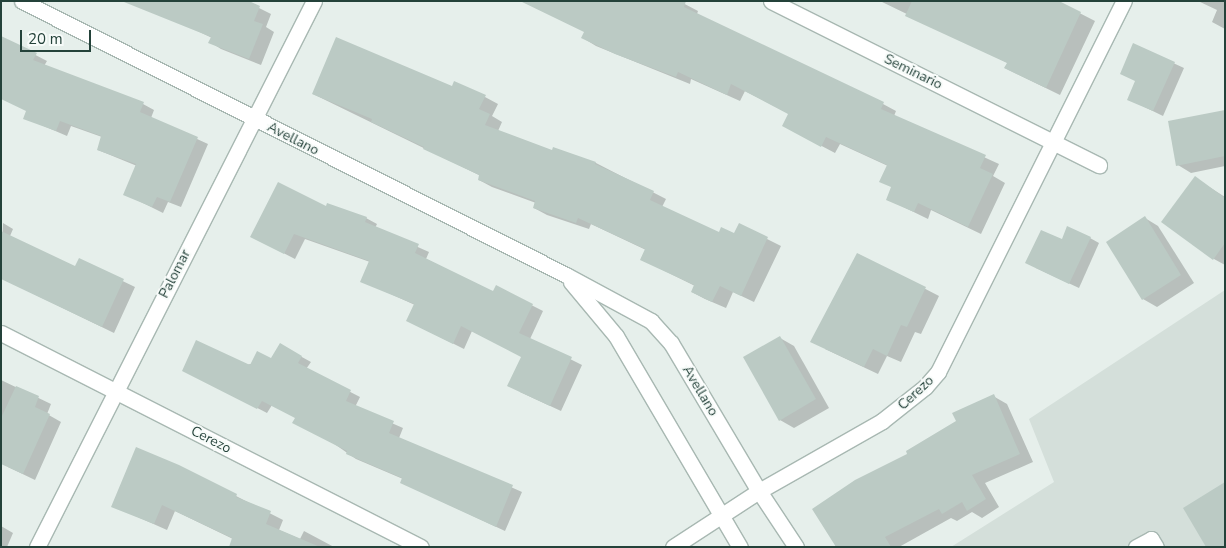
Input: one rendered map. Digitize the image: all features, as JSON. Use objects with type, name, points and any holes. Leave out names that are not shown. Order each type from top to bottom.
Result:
[{"type":"street","name":"Avellano","points":[[22,1],[566,275],[651,321],[671,343],[759,491],[796,547]]},
{"type":"street","name":"Palomar","points":[[37,547],[314,1]]},
{"type":"street","name":"Seminario","points":[[771,1],[1054,142]]},
{"type":"street","name":"Cerezo","points":[[672,547],[759,491],[882,421],[926,387],[938,372],[1124,1]]},
{"type":"street","points":[[1054,142],[1099,165]]},
{"type":"street","name":"Avellano","points":[[566,275],[616,336],[740,547]]},
{"type":"street","name":"Cerezo","points":[[1,333],[421,547]]},
{"type":"street","points":[[1136,547],[1151,539],[1156,547]]},
{"type":"shaded area","points":[[1225,290],[1225,547],[951,547],[1054,482],[1029,419]]},
{"type":"building","points":[[249,1],[260,6],[254,21],[263,24],[249,59],[208,43],[211,37],[124,2]]},
{"type":"building","points":[[520,1],[686,1],[684,7],[884,102],[881,109],[986,155],[980,168],[993,174],[968,227],[918,203],[914,212],[886,200],[891,187],[879,182],[887,165],[826,137],[821,147],[782,126],[788,114],[731,84],[727,95],[678,72],[676,77],[615,54],[581,38],[584,32]]},
{"type":"building","points":[[912,1],[1059,1],[1081,12],[1046,88],[1004,68],[1007,63],[905,16]]},
{"type":"building","points":[[1,36],[37,53],[33,60],[144,102],[140,112],[198,137],[170,202],[157,197],[152,207],[123,195],[136,164],[97,150],[101,136],[60,121],[56,131],[23,119],[26,111],[1,99]]},
{"type":"building","points":[[336,37],[452,86],[454,81],[486,95],[479,109],[490,114],[485,125],[552,150],[553,147],[596,162],[595,164],[654,191],[650,200],[719,232],[721,227],[734,233],[739,223],[768,237],[741,296],[720,286],[712,302],[691,292],[694,285],[640,260],[645,249],[578,218],[576,223],[533,208],[535,201],[478,180],[479,175],[371,122],[372,119],[312,94]]},
{"type":"building","points":[[1133,43],[1175,62],[1153,111],[1127,100],[1135,81],[1120,74]]},
{"type":"building","points":[[1225,110],[1225,156],[1176,166],[1168,121]]},
{"type":"building","points":[[1195,176],[1225,198],[1225,243],[1213,260],[1161,222]]},
{"type":"building","points":[[278,182],[326,206],[327,203],[367,217],[365,222],[419,244],[415,253],[493,291],[496,285],[533,304],[519,333],[572,357],[550,406],[507,386],[521,357],[461,326],[453,344],[406,321],[414,304],[360,282],[369,261],[294,234],[284,254],[250,237]]},
{"type":"building","points":[[1145,216],[1181,275],[1142,300],[1106,242]]},
{"type":"building","points":[[1067,226],[1091,237],[1069,284],[1025,263],[1041,230],[1062,239]]},
{"type":"building","points":[[1,231],[75,266],[79,258],[124,279],[102,327],[1,279]]},
{"type":"building","points":[[857,253],[926,287],[907,327],[901,325],[887,356],[873,349],[864,367],[810,342]]},
{"type":"building","points":[[780,336],[816,399],[779,421],[743,357]]},
{"type":"building","points":[[196,340],[250,365],[257,351],[271,358],[280,343],[302,356],[298,363],[351,390],[346,401],[394,421],[389,433],[513,485],[496,527],[400,483],[402,478],[346,454],[347,451],[292,423],[295,418],[262,401],[257,409],[182,371]]},
{"type":"building","points":[[16,386],[39,396],[35,407],[50,414],[23,474],[1,464],[1,418]]},
{"type":"building","points":[[994,394],[1020,454],[972,475],[986,499],[967,511],[962,502],[942,514],[939,509],[885,537],[891,547],[836,547],[812,509],[855,480],[907,454],[906,451],[956,421],[952,413]]},
{"type":"building","points":[[136,447],[179,465],[237,494],[236,497],[271,511],[266,524],[320,547],[229,547],[232,538],[162,505],[154,524],[111,507]]},
{"type":"building","points":[[1225,482],[1225,547],[1206,547],[1183,508]]}]
